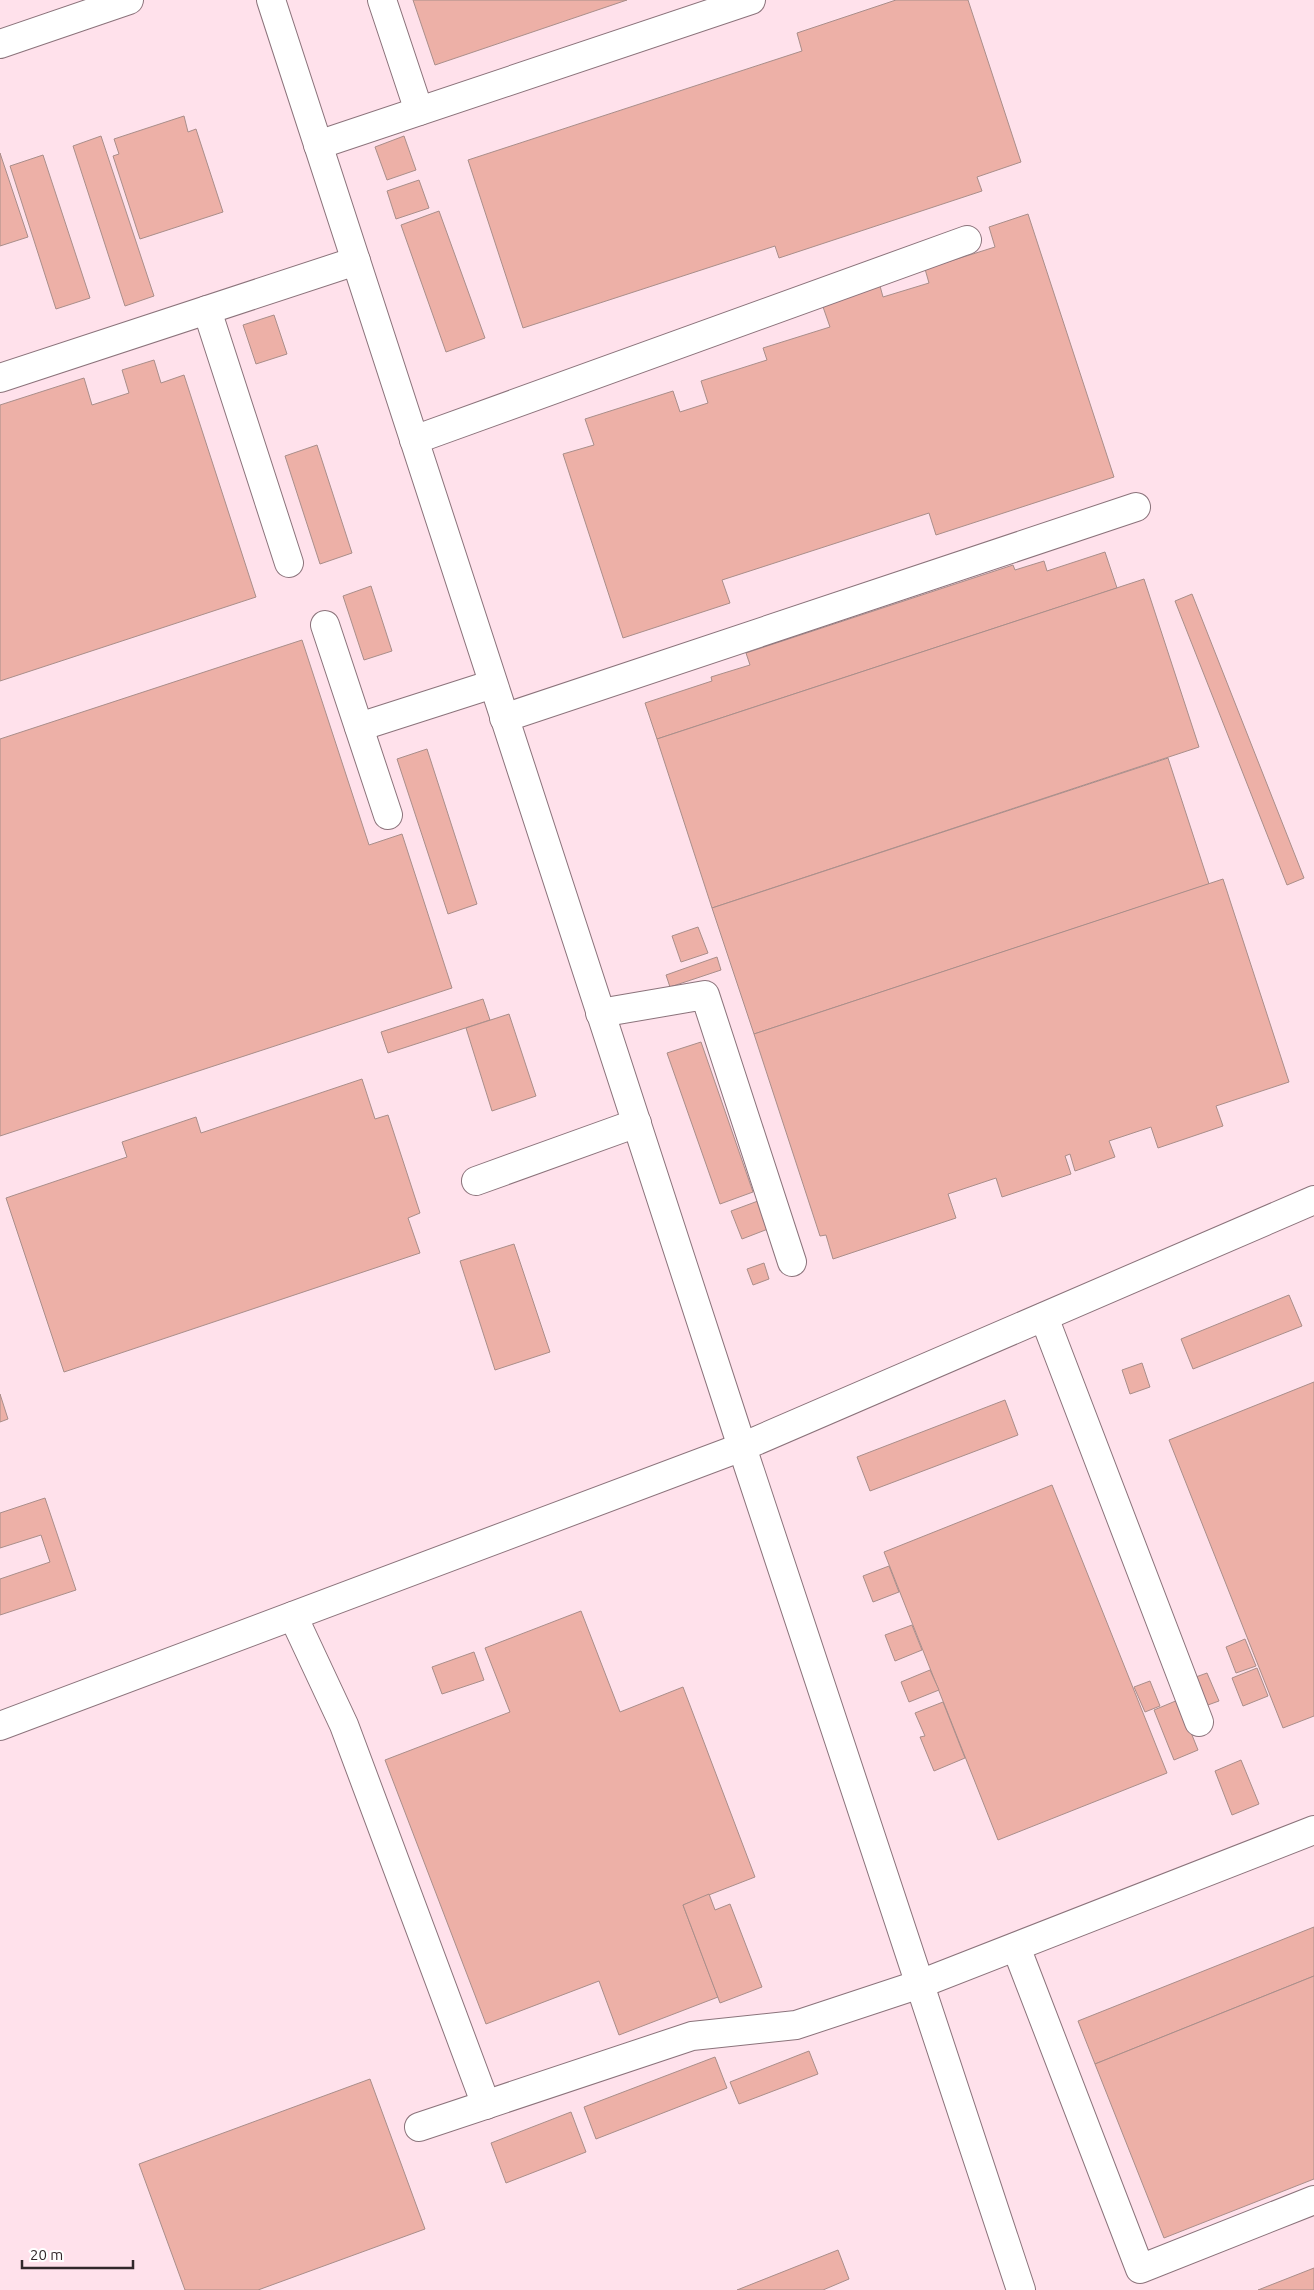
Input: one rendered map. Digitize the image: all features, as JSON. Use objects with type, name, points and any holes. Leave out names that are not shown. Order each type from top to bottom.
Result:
[{"type":"street","points":[[0,44],[129,0]]},
{"type":"street","points":[[271,0],[742,1447],[1021,2290]]},
{"type":"street","points":[[382,0],[419,111]]},
{"type":"street","points":[[318,145],[751,0]]},
{"type":"street","points":[[414,440],[967,240]]},
{"type":"street","points":[[0,378],[356,261]]},
{"type":"street","points":[[207,310],[288,563]]},
{"type":"street","points":[[504,718],[1136,507]]},
{"type":"street","points":[[325,626],[388,815]]},
{"type":"street","points":[[359,727],[493,684]]},
{"type":"street","points":[[600,1013],[704,995],[792,1262]]},
{"type":"street","points":[[476,1181],[636,1123]]},
{"type":"street","points":[[0,1726],[742,1447],[1314,1200]]},
{"type":"street","points":[[1044,1316],[1199,1722]]},
{"type":"street","points":[[293,1616],[344,1725],[486,2105]]},
{"type":"street","points":[[419,2127],[692,2036],[796,2025],[920,1984],[1314,1830]]},
{"type":"street","points":[[1016,1947],[1140,2269],[1314,2200]]},
{"type":"shaded area","points":[[0,0],[1314,0],[1314,2290],[0,2290]]},
{"type":"building","points":[[413,0],[627,0],[435,65]]},
{"type":"building","points":[[896,0],[968,0],[1021,162],[977,177],[982,191],[779,258],[775,246],[523,328],[468,160],[802,51],[797,33]]},
{"type":"building","points":[[184,116],[188,132],[196,129],[223,212],[140,239],[113,156],[119,154],[114,139]]},
{"type":"building","points":[[101,136],[154,296],[125,306],[73,146]]},
{"type":"building","points":[[404,136],[416,170],[387,180],[375,147]]},
{"type":"building","points":[[0,153],[28,237],[0,246]]},
{"type":"building","points":[[43,155],[90,298],[56,309],[10,166]]},
{"type":"building","points":[[419,180],[429,208],[396,219],[387,191]]},
{"type":"building","points":[[439,211],[485,338],[446,352],[401,225]]},
{"type":"building","points":[[1028,214],[1114,477],[936,535],[929,513],[722,580],[730,603],[623,638],[563,454],[594,445],[585,419],[673,391],[680,412],[708,403],[701,381],[767,360],[763,348],[830,327],[822,304],[880,286],[883,297],[929,283],[925,269],[995,247],[989,227]]},
{"type":"building","points":[[274,315],[287,354],[256,364],[243,325]]},
{"type":"building","points":[[154,360],[161,383],[184,375],[256,597],[0,681],[0,405],[84,378],[92,405],[129,393],[122,370]]},
{"type":"building","points":[[317,445],[352,553],[320,564],[285,456]]},
{"type":"building","points":[[1105,552],[1117,588],[657,739],[645,703],[712,681],[711,677],[750,665],[746,653],[1013,565],[1015,570],[1044,561],[1047,571]]},
{"type":"building","points":[[1144,579],[1199,747],[712,908],[657,739]]},
{"type":"building","points":[[371,586],[392,651],[364,660],[343,596]]},
{"type":"building","points":[[1192,594],[1304,878],[1287,885],[1175,601]]},
{"type":"building","points":[[302,640],[369,845],[402,834],[452,988],[0,1136],[0,739]]},
{"type":"building","points":[[427,749],[477,904],[448,914],[397,759]]},
{"type":"building","points":[[1168,758],[1209,884],[754,1034],[712,908]]},
{"type":"building","points":[[1223,879],[1289,1082],[1216,1106],[1223,1126],[1158,1148],[1151,1127],[1109,1141],[1115,1157],[1075,1171],[1070,1154],[1065,1156],[1071,1174],[1002,1197],[996,1178],[948,1194],[956,1218],[833,1259],[826,1235],[820,1236],[754,1034]]},
{"type":"building","points":[[698,927],[708,953],[681,962],[672,936]]},
{"type":"building","points":[[717,957],[721,970],[670,987],[666,975]]},
{"type":"building","points":[[483,999],[490,1020],[388,1053],[381,1032]]},
{"type":"building","points":[[509,1014],[536,1096],[492,1111],[466,1028]]},
{"type":"building","points":[[701,1042],[753,1192],[720,1204],[667,1053]]},
{"type":"building","points":[[362,1079],[375,1119],[388,1115],[420,1213],[408,1218],[420,1253],[64,1372],[6,1198],[127,1157],[122,1142],[196,1117],[201,1133]]},
{"type":"building","points":[[758,1201],[768,1229],[742,1239],[731,1211]]},
{"type":"building","points":[[514,1244],[550,1352],[495,1370],[460,1261]]},
{"type":"building","points":[[764,1263],[769,1279],[753,1285],[747,1269]]},
{"type":"building","points":[[1289,1295],[1302,1326],[1193,1369],[1181,1339]]},
{"type":"building","points":[[1142,1363],[1150,1387],[1130,1394],[1122,1370]]},
{"type":"building","points":[[1314,1382],[1314,1716],[1283,1728],[1169,1440]]},
{"type":"building","points":[[0,1394],[8,1419],[0,1422]]},
{"type":"building","points":[[1005,1400],[1018,1435],[870,1491],[857,1457]]},
{"type":"building","points":[[1052,1485],[1167,1773],[998,1840],[884,1552]]},
{"type":"building","points":[[45,1498],[76,1590],[0,1615],[0,1579],[50,1562],[41,1535],[0,1548],[0,1513]]},
{"type":"building","points":[[889,1566],[899,1592],[873,1602],[863,1576]]},
{"type":"building","points":[[581,1611],[620,1712],[683,1687],[755,1877],[683,1905],[718,1997],[619,2035],[599,1981],[486,2024],[385,1760],[510,1712],[485,1648]]},
{"type":"building","points":[[912,1625],[922,1650],[895,1661],[885,1635]]},
{"type":"building","points":[[1245,1639],[1256,1666],[1236,1673],[1226,1647]]},
{"type":"building","points":[[474,1652],[484,1680],[442,1694],[432,1667]]},
{"type":"building","points":[[1257,1668],[1268,1696],[1243,1706],[1232,1678]]},
{"type":"building","points":[[930,1670],[939,1690],[909,1702],[901,1682]]},
{"type":"building","points":[[1207,1673],[1219,1701],[1205,1706],[1193,1678]]},
{"type":"building","points":[[1150,1681],[1160,1706],[1145,1712],[1134,1687]]},
{"type":"building","points":[[1178,1700],[1198,1750],[1174,1760],[1154,1710]]},
{"type":"building","points":[[943,1702],[965,1758],[934,1771],[920,1737],[925,1736],[915,1713]]},
{"type":"building","points":[[1241,1760],[1259,1804],[1232,1815],[1215,1771]]},
{"type":"building","points":[[709,1894],[715,1910],[730,1904],[762,1987],[720,2003],[683,1905]]},
{"type":"building","points":[[1314,1927],[1314,1976],[1095,2064],[1078,2021]]},
{"type":"building","points":[[1314,1976],[1314,2179],[1164,2238],[1095,2064]]},
{"type":"building","points":[[809,2051],[818,2074],[739,2104],[730,2082]]},
{"type":"building","points":[[715,2057],[727,2088],[596,2139],[584,2107]]},
{"type":"building","points":[[370,2079],[425,2229],[258,2290],[185,2290],[139,2164]]},
{"type":"building","points":[[571,2112],[586,2152],[506,2183],[491,2143]]},
{"type":"building","points":[[838,2250],[849,2279],[823,2290],[737,2290]]},
{"type":"building","points":[[1314,2268],[1314,2290],[1258,2290]]}]
